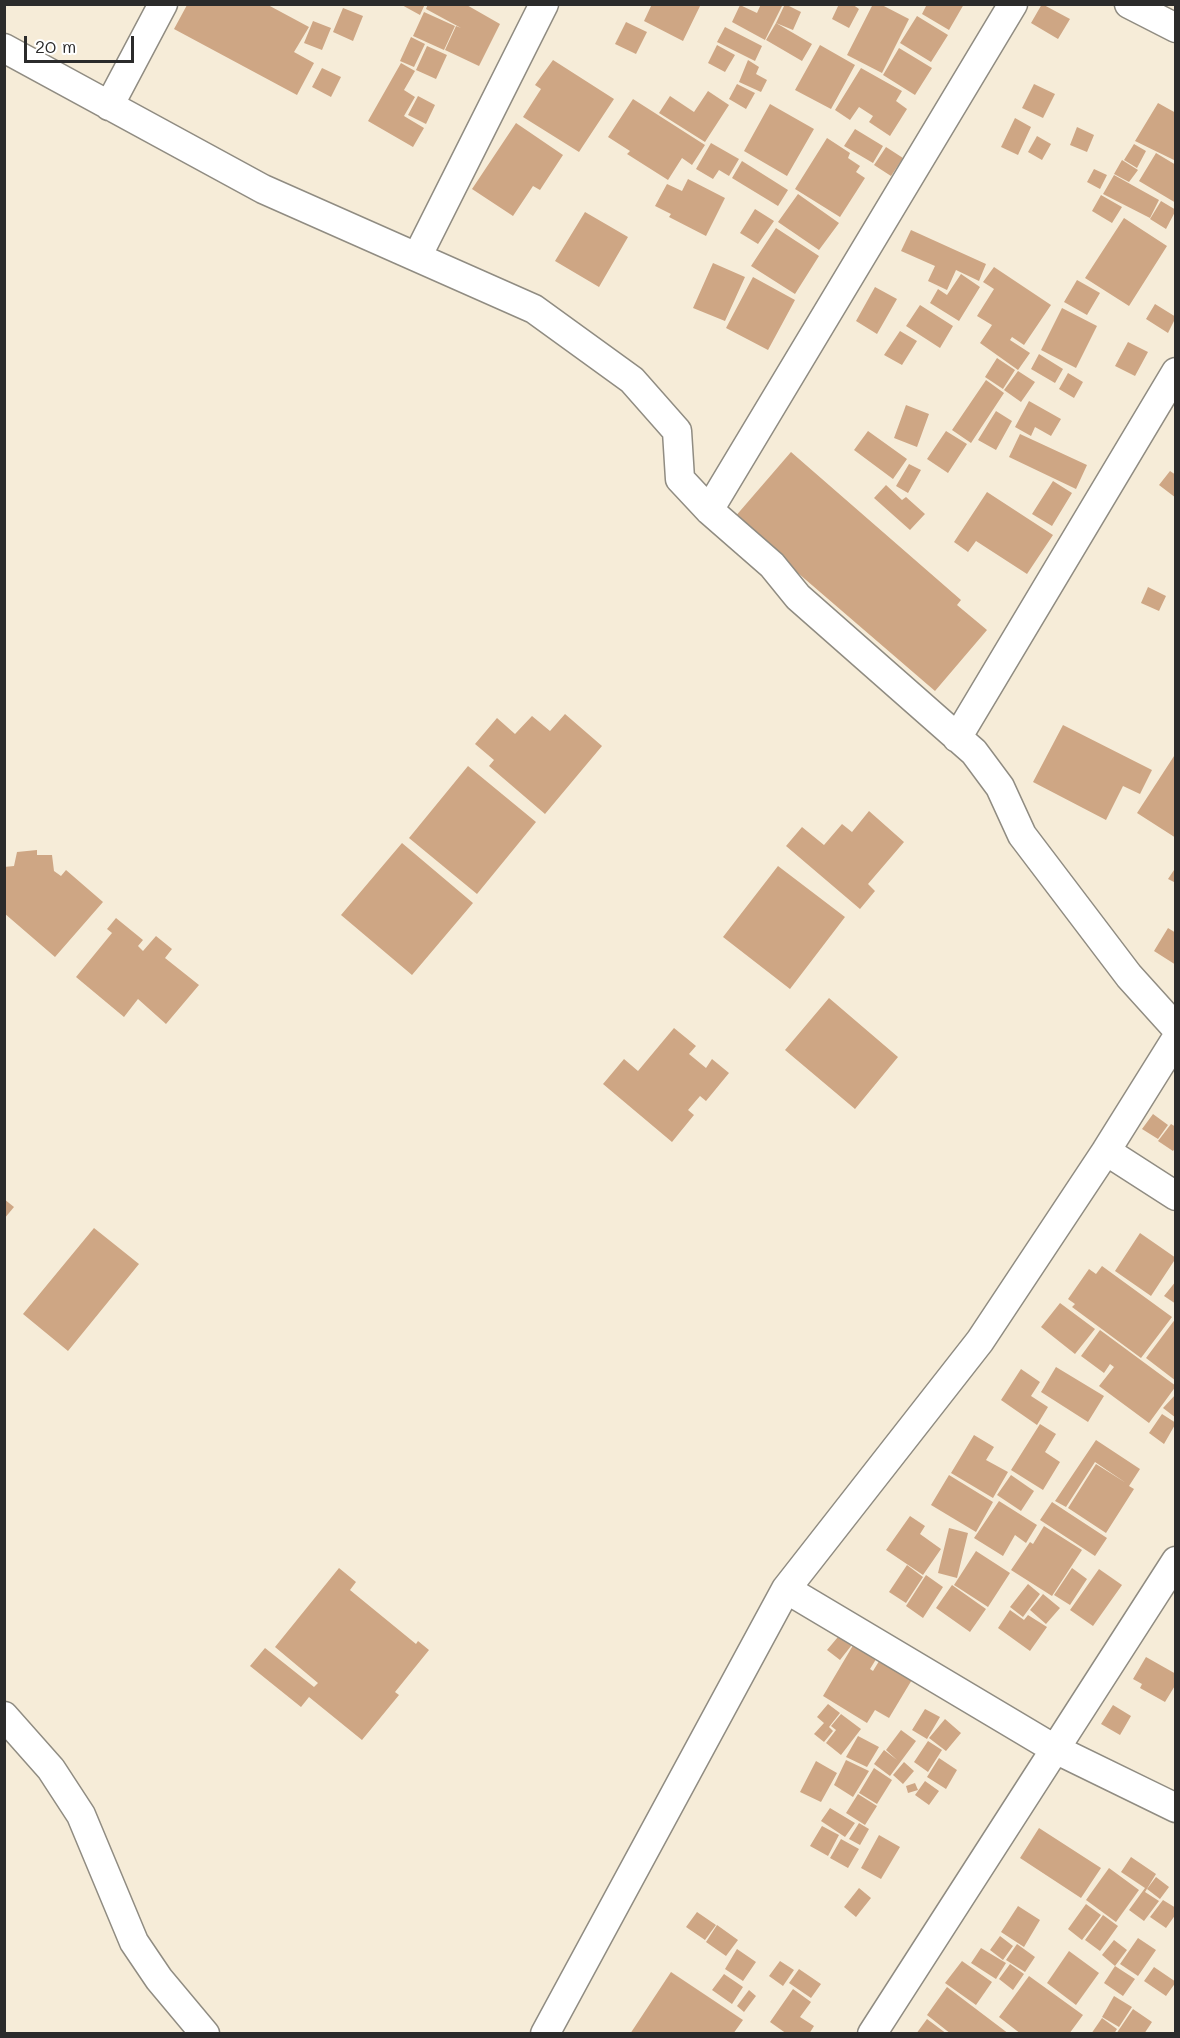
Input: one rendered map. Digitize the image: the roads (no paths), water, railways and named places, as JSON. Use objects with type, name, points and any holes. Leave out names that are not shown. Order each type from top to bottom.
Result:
[{"type":"street","points":[[109,106],[163,4]]},
{"type":"street","points":[[417,257],[544,4]]},
{"type":"street","points":[[709,510],[1013,4]]},
{"type":"street","points":[[1129,4],[1176,28]]},
{"type":"street","points":[[4,48],[263,189],[534,309],[632,381],[677,431],[680,479],[709,510],[772,565],[798,597],[974,752],[1000,787],[1022,835],[1129,976],[1176,1029]]},
{"type":"street","points":[[957,738],[1176,372]]},
{"type":"street","points":[[545,2034],[786,1590],[980,1341],[1106,1151],[1176,1039]]},
{"type":"street","points":[[1106,1151],[1176,1196]]},
{"type":"street","points":[[872,2034],[1053,1748],[1176,1561]]},
{"type":"street","points":[[786,1590],[1053,1748],[1176,1808]]},
{"type":"street","points":[[4,1716],[51,1769],[81,1815],[134,1942],[159,1979],[206,2034]]}]
